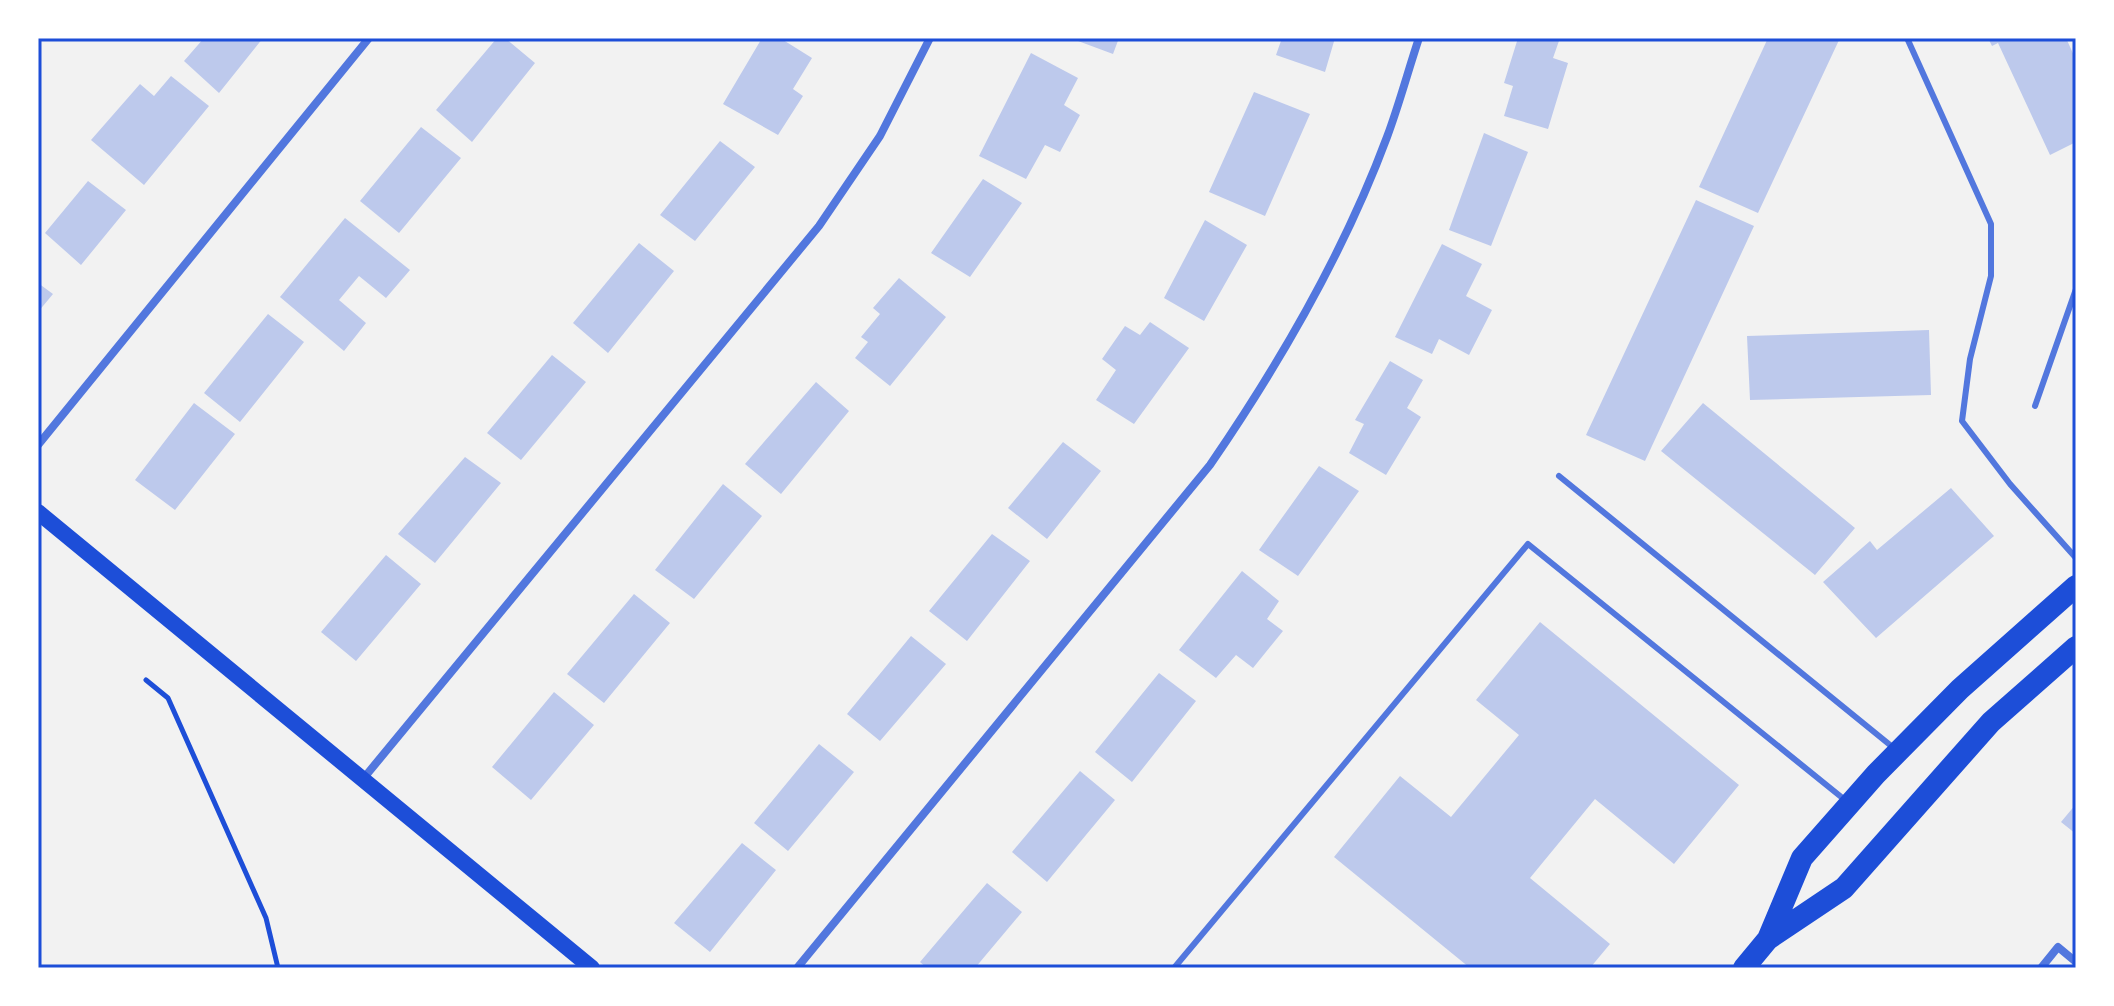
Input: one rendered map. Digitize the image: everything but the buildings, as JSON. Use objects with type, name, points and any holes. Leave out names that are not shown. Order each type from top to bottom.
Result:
[{"type":"highway","points":[[1768,939],[1802,858],[1849,804],[1972,678],[2076,586]]},
{"type":"highway","points":[[1744,968],[1768,939],[1844,888],[1991,722],[2076,647]]},
{"type":"main road","points":[[38,512],[592,968]]},
{"type":"street","points":[[38,445],[369,38]]},
{"type":"street","points":[[363,779],[819,226],[880,136],[930,38]]},
{"type":"street","points":[[797,968],[1210,465],[1267,382],[1323,278],[1386,139],[1419,38]]},
{"type":"street","points":[[2041,968],[2058,947],[2076,962]]},
{"type":"lane","points":[[1907,38],[1991,224],[1991,276],[1970,359],[1962,421],[2010,484],[2076,558]]},
{"type":"lane","points":[[2035,406],[2076,289]]},
{"type":"lane","points":[[1559,476],[1898,752]]},
{"type":"lane","points":[[1174,968],[1528,544],[1849,804]]},
{"type":"path","points":[[146,680],[168,698],[174,711],[266,918],[278,968]]}]
